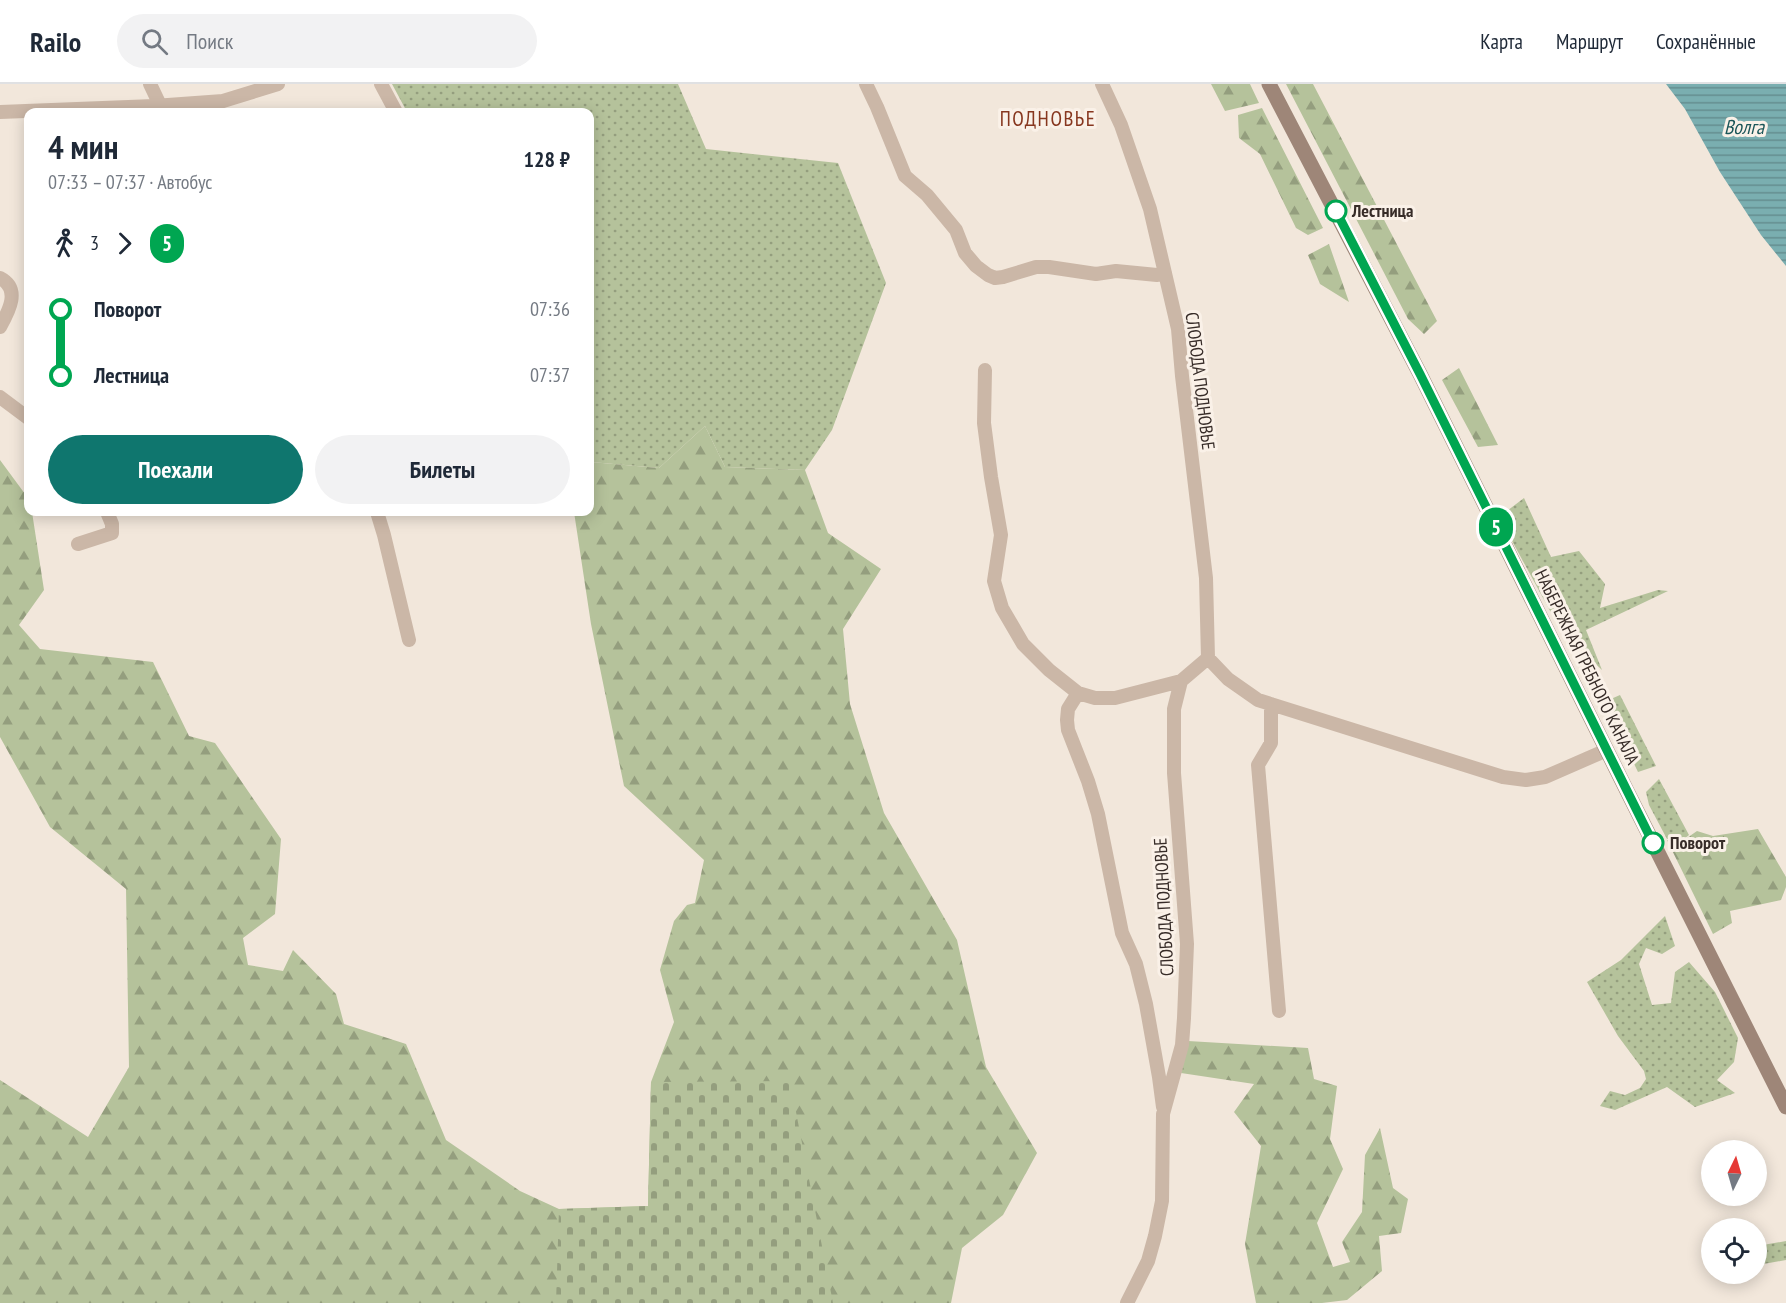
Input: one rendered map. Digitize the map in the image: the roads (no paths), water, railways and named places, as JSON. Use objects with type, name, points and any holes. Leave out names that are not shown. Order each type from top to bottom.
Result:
[{"type":"street","points":[[150,84],[160,105]]},
{"type":"street","points":[[91,108],[160,105],[192,108],[278,84]]},
{"type":"street","points":[[381,84],[394,108]]},
{"type":"street","points":[[866,84],[878,107],[905,176],[934,204],[956,230],[965,253],[988,275],[995,278],[1003,277],[1036,267],[1096,274],[1116,271],[1165,273]]},
{"type":"street","name":"СЛОБОДА ПОДНОВЬЕ","points":[[1102,84],[1121,125],[1146,198],[1178,329],[1206,578],[1208,657]]},
{"type":"street","name":"НАБЕРЕЖНАЯ ГРЕБНОГО КАНАЛА","points":[[1269,84],[1420,374],[1786,1107]]},
{"type":"street","points":[[0,112],[24,111]]},
{"type":"street","points":[[0,278],[4,279],[12,290],[12,301],[0,327]]},
{"type":"street","points":[[985,370],[984,423],[1001,535],[994,581],[999,599],[1023,644],[1049,670],[1078,693],[1095,698],[1115,698],[1181,681],[1208,657],[1228,679],[1258,700],[1503,777],[1526,780],[1545,777],[1606,750]]},
{"type":"street","points":[[0,396],[24,415]]},
{"type":"street","points":[[78,544],[112,533],[109,516]]},
{"type":"street","points":[[378,516],[409,640]]},
{"type":"street","name":"СЛОБОДА ПОДНОВЬЕ","points":[[1127,1303],[1148,1261],[1155,1236],[1162,1201],[1163,1114],[1182,1045],[1187,944],[1174,773],[1174,709],[1181,681]]},
{"type":"street","points":[[1078,693],[1068,709],[1068,730],[1098,813],[1122,933],[1136,964],[1146,1004],[1163,1114]]},
{"type":"street","points":[[1271,704],[1271,743],[1258,765],[1280,1011]]},
{"type":"water","name":"Волга","points":[[1666,84],[1786,84],[1786,266],[1761,235],[1720,172],[1685,109]]},
{"type":"place","name":"Лестница","points":[[1336,211]]},
{"type":"place","name":"Поворот","points":[[1653,843]]},
{"type":"district","name":"ПОДНОВЬЕ","points":[[1048,119]]}]
